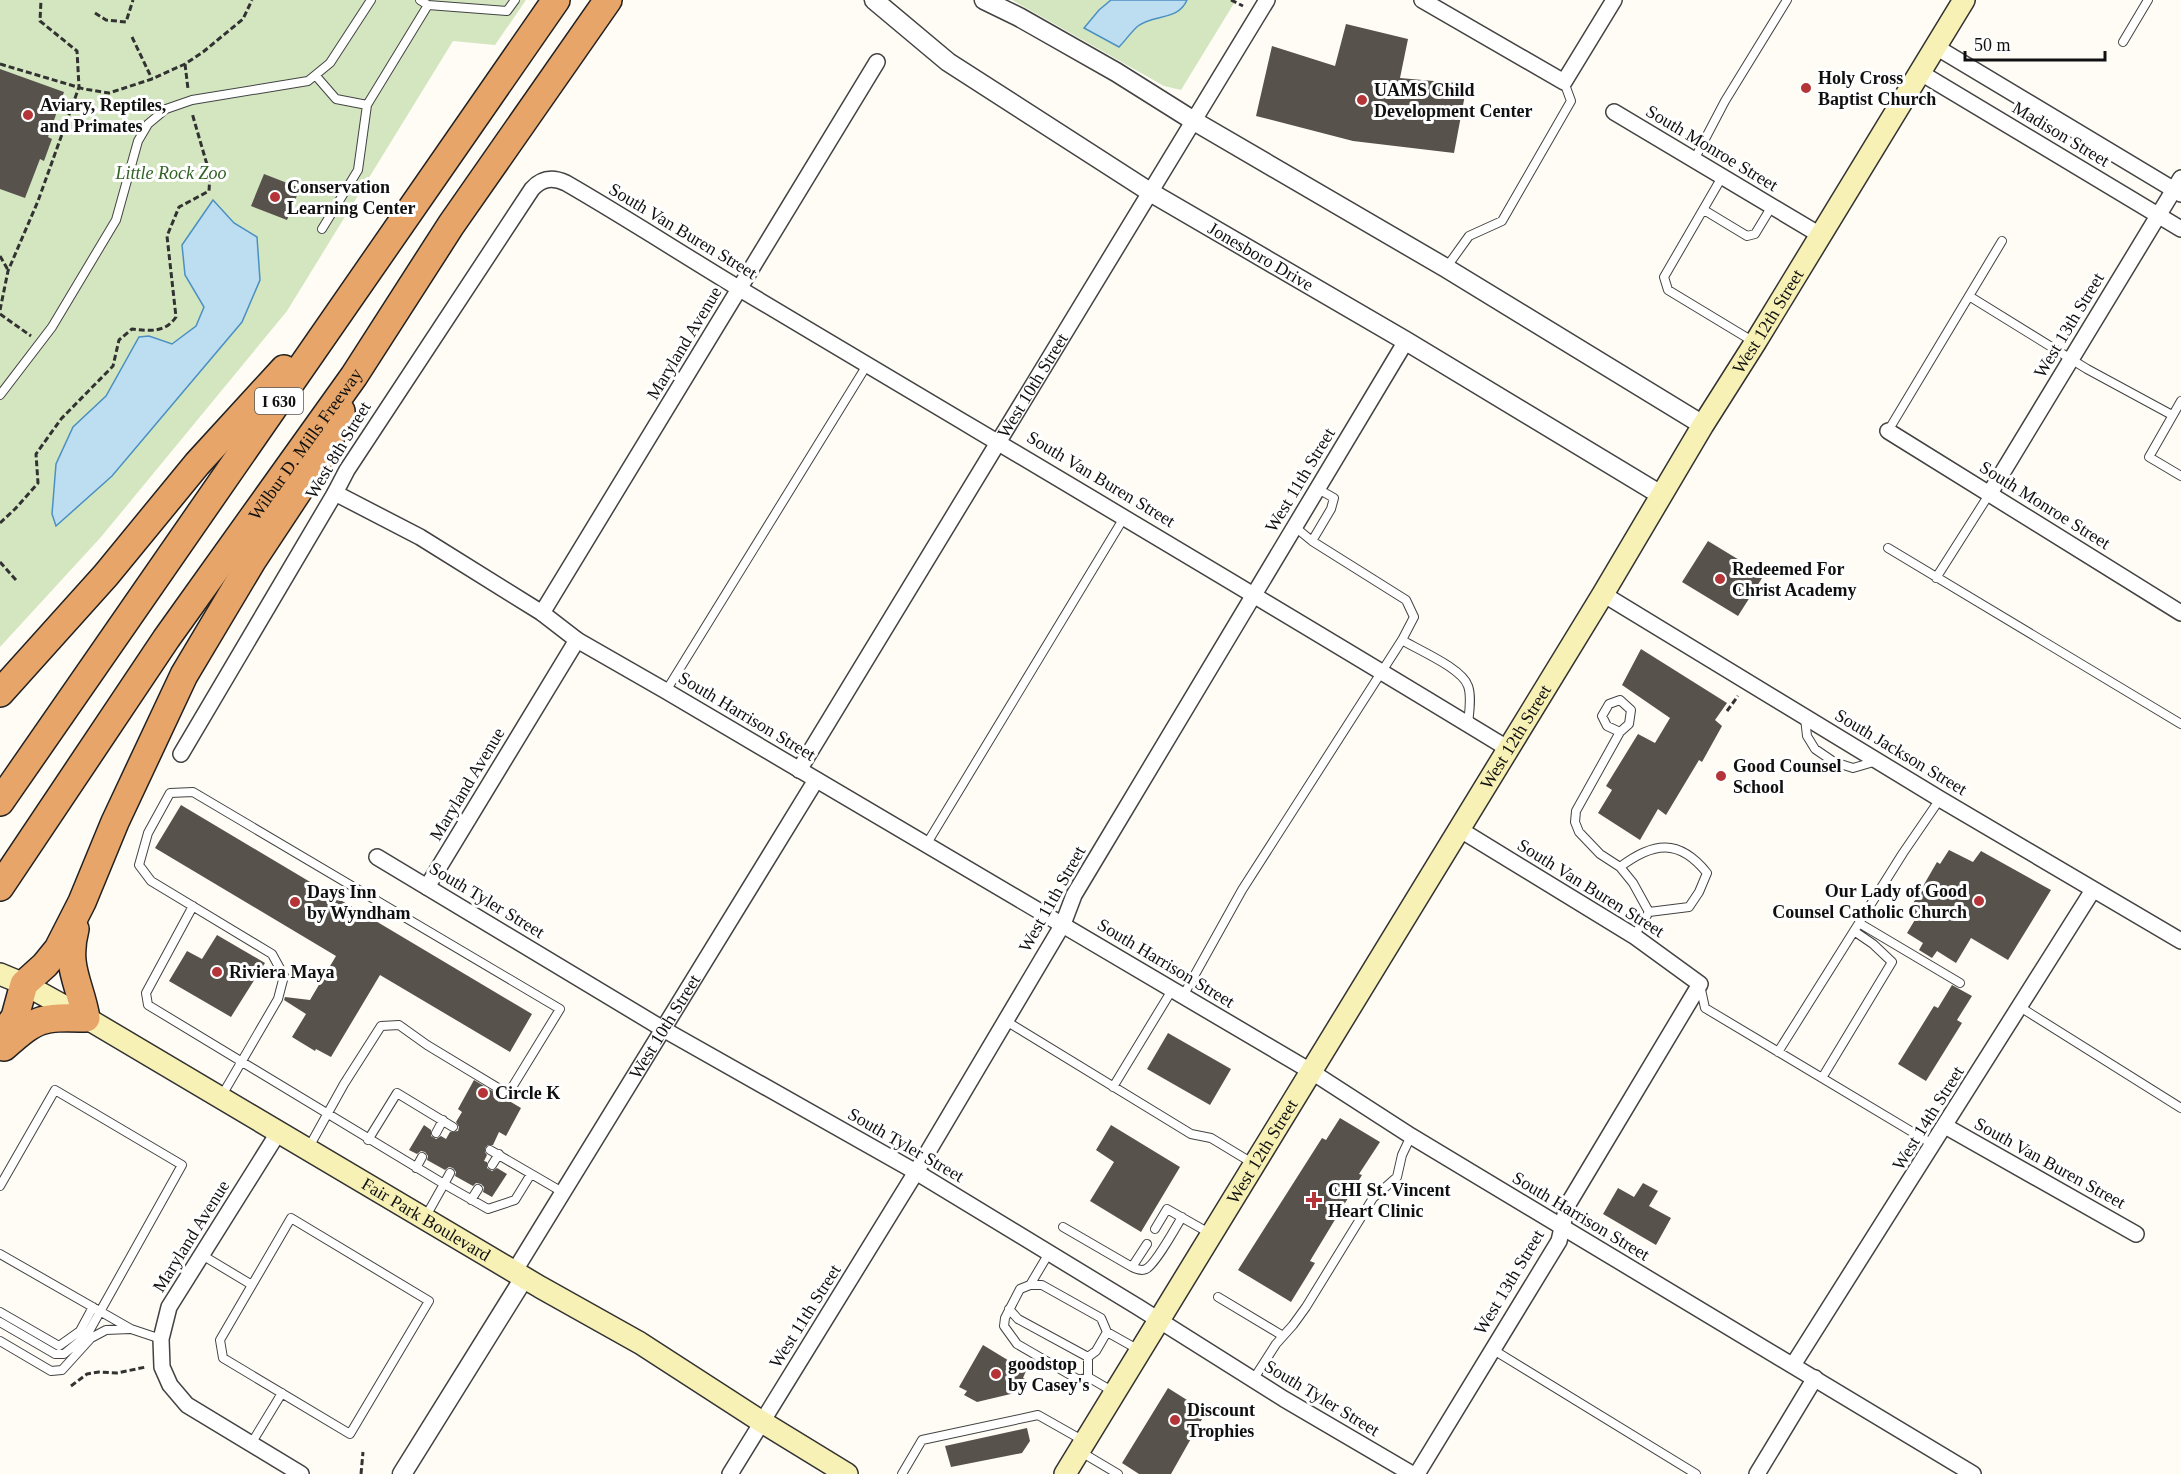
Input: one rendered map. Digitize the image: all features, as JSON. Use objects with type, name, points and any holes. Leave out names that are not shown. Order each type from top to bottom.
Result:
[{"type":"highway","name":"I 630","points":[[0,802],[556,0]]},
{"type":"highway","name":"Wilbur D. Mills Freeway","points":[[0,887],[166,639],[354,376],[451,225],[609,0]]},
{"type":"highway","points":[[0,693],[105,575],[197,465],[359,286]]},
{"type":"highway","points":[[0,1039],[15,1017],[14,980],[45,965],[58,949],[82,902],[115,822],[184,675],[252,561],[326,449],[354,376]]},
{"type":"highway","points":[[0,1051],[26,1028],[41,1019],[86,1018],[71,964],[72,939],[82,902]]},
{"type":"main road","name":"West 12th Street","points":[[1065,1474],[1964,0]]},
{"type":"main road","name":"Fair Park Boulevard","points":[[14,980],[86,1018],[519,1275],[640,1343],[847,1474]]},
{"type":"street","name":"Jonesboro Drive","points":[[874,0],[948,62],[1150,192],[1406,341],[1661,495]]},
{"type":"street","points":[[984,0],[1019,17],[1116,72],[1194,121],[1446,268],[1703,425]]},
{"type":"street","name":"West 10th Street","points":[[799,770],[1267,0]]},
{"type":"street","points":[[1422,0],[1564,82],[1614,0]]},
{"type":"street","name":"Madison Street","points":[[1936,47],[2178,187]]},
{"type":"street","name":"Maryland Avenue","points":[[542,613],[877,62]]},
{"type":"street","name":"Madison Street","points":[[1921,73],[2181,229]]},
{"type":"street","name":"South Monroe Street","points":[[1614,112],[1820,235]]},
{"type":"street","name":"South Van Buren Street","points":[[546,179],[558,179],[634,222],[740,288],[1125,516],[1507,748]]},
{"type":"street","name":"West 8th Street","points":[[181,754],[383,412],[532,189],[546,179]]},
{"type":"street","name":"West 13th Street","points":[[1990,493],[2158,215],[2178,187]]},
{"type":"street","name":"West 11th Street","points":[[730,1474],[916,1172],[1063,924],[1074,895],[1406,341]]},
{"type":"street","name":"South Monroe Street","points":[[1888,431],[2181,613]]},
{"type":"street","name":"South Harrison Street","points":[[335,493],[420,537],[542,613],[577,640],[1312,1072],[1411,1136],[1973,1474]]},
{"type":"street","name":"South Jackson Street","points":[[1603,594],[1940,800],[2181,941]]},
{"type":"street","name":"Maryland Avenue","points":[[427,887],[577,640]]},
{"type":"street","name":"West 10th Street","points":[[402,1474],[519,1275],[564,1193],[816,780]]},
{"type":"street","name":"South Van Buren Street","points":[[1459,829],[1635,936],[1700,984]]},
{"type":"street","name":"South Tyler Street","points":[[377,857],[663,1029],[916,1172],[1160,1320],[1253,1380],[1412,1474]]},
{"type":"street","name":"West 14th Street","points":[[1792,1365],[1934,1145],[2093,890]]},
{"type":"street","name":"West 13th Street","points":[[1417,1474],[1559,1241],[1567,1206],[1700,984]]},
{"type":"street","name":"South Van Buren Street","points":[[1945,1126],[2136,1234]]},
{"type":"street","name":"Maryland Avenue","points":[[155,1367],[169,1307],[278,1133]]},
{"type":"street","points":[[155,1367],[187,1405],[301,1474]]},
{"type":"street","points":[[1757,1474],[1815,1378]]},
{"type":"lane","points":[[0,396],[52,327],[116,220],[138,141],[148,124],[166,109],[189,101],[290,86],[308,81],[336,55],[371,0]]},
{"type":"lane","points":[[420,0],[428,5],[507,11],[515,0]]},
{"type":"lane","points":[[1694,160],[1725,101],[1787,0]]},
{"type":"lane","points":[[2123,42],[2148,0]]},
{"type":"lane","points":[[322,229],[358,170],[367,105],[428,5]]},
{"type":"lane","points":[[316,76],[336,99],[367,105]]},
{"type":"lane","points":[[1446,268],[1469,236],[1502,221],[1571,101],[1564,82]]},
{"type":"lane","points":[[1722,177],[1664,277],[1668,290],[1755,343]]},
{"type":"lane","points":[[1704,210],[1747,236],[1755,234],[1772,206]]},
{"type":"lane","points":[[1888,431],[2002,241]]},
{"type":"lane","points":[[1969,296],[2071,359],[2172,415]]},
{"type":"lane","points":[[666,691],[868,363]]},
{"type":"lane","points":[[2181,401],[2149,457],[2181,476]]},
{"type":"lane","points":[[1312,541],[1332,509],[1334,498],[1318,489]]},
{"type":"lane","points":[[1936,578],[1990,493]]},
{"type":"lane","points":[[926,845],[1125,516]]},
{"type":"lane","points":[[1113,1087],[1178,993],[1414,618],[1407,600],[1312,541],[1295,527]]},
{"type":"lane","points":[[1888,548],[2181,724]]},
{"type":"lane","points":[[1402,640],[1460,674],[1468,686],[1470,707],[1468,724]]},
{"type":"lane","points":[[1805,716],[1807,736],[1815,749],[1834,762],[1853,768],[1878,761]]},
{"type":"lane","points":[[1620,732],[1576,811],[1575,822],[1579,832],[1600,854],[1620,867],[1633,883],[1649,912]]},
{"type":"lane","points":[[220,1099],[278,999],[284,976],[272,954],[151,881],[139,865],[148,833],[170,793],[193,792],[560,1009],[508,1094],[427,1045],[399,1025],[381,1026],[307,1150]]},
{"type":"lane","points":[[1778,1052],[1903,853],[1940,800]]},
{"type":"lane","points":[[1620,867],[1638,854],[1663,846],[1690,855],[1707,873],[1699,892],[1689,907],[1649,912]]},
{"type":"lane","points":[[193,906],[146,993],[148,1005],[368,1140],[488,1209],[515,1200],[531,1174]]},
{"type":"lane","points":[[1635,936],[1649,912]]},
{"type":"lane","points":[[1859,923],[1960,982]]},
{"type":"lane","points":[[1822,1078],[1892,962],[1873,944],[1854,931]]},
{"type":"lane","points":[[1700,984],[1705,1008],[1934,1145]]},
{"type":"lane","points":[[2020,1007],[2181,1108]]},
{"type":"lane","points":[[1006,1021],[1191,1134],[1211,1138],[1256,1164]]},
{"type":"lane","points":[[0,1186],[55,1090],[182,1165],[97,1309],[80,1331],[59,1346],[0,1312]]},
{"type":"lane","points":[[368,1140],[397,1093],[453,1127]]},
{"type":"lane","points":[[436,1133],[443,1120]]},
{"type":"lane","points":[[1253,1380],[1276,1344],[1306,1308],[1373,1198],[1397,1177],[1404,1148],[1411,1136]]},
{"type":"lane","points":[[490,1150],[564,1193]]},
{"type":"lane","points":[[492,1165],[499,1154]]},
{"type":"lane","points":[[416,1168],[422,1157]]},
{"type":"lane","points":[[425,1218],[450,1173]]},
{"type":"lane","points":[[471,1200],[478,1189]]},
{"type":"lane","points":[[1155,1229],[1167,1209],[1213,1234]]},
{"type":"lane","points":[[1063,1227],[1139,1270],[1146,1269],[1153,1263],[1182,1217]]},
{"type":"lane","points":[[291,1218],[429,1301],[350,1434],[223,1358],[220,1340],[252,1285],[291,1218]]},
{"type":"lane","points":[[1132,1267],[1147,1244]]},
{"type":"lane","points":[[1030,1285],[1049,1252]]},
{"type":"lane","points":[[0,1254],[131,1329],[161,1339]]},
{"type":"lane","points":[[202,1255],[252,1285]]},
{"type":"lane","points":[[1115,1393],[1091,1379],[1079,1380],[1017,1344],[1004,1326],[1009,1309],[1020,1289],[1030,1285],[1042,1285],[1101,1318],[1107,1332],[1142,1351]]},
{"type":"lane","points":[[1218,1297],[1283,1336]]},
{"type":"lane","points":[[0,1322],[55,1354],[64,1354],[87,1335],[97,1309]]},
{"type":"lane","points":[[1009,1309],[1018,1319],[1088,1357]]},
{"type":"lane","points":[[0,1341],[51,1371],[62,1370],[91,1338],[106,1330],[131,1329]]},
{"type":"lane","points":[[1088,1357],[1096,1351],[1107,1332]]},
{"type":"lane","points":[[1492,1349],[1696,1474]]},
{"type":"lane","points":[[1088,1357],[1091,1379]]},
{"type":"lane","points":[[251,1444],[282,1393]]},
{"type":"lane","points":[[902,1474],[922,1440],[1038,1415],[1118,1474]]},
{"type":"path","points":[[40,342],[0,312],[8,271],[38,201],[79,87],[77,51],[40,21],[41,0]]},
{"type":"path","points":[[95,13],[106,20],[126,22],[133,0]]},
{"type":"path","points":[[0,64],[79,87],[109,93],[152,79],[185,64],[243,19],[252,0]]},
{"type":"path","points":[[132,36],[152,79]]},
{"type":"path","points":[[0,523],[38,483],[36,454],[61,419],[113,366],[119,340],[132,329],[154,332],[171,324],[176,316],[167,236],[179,207],[209,191],[210,175],[189,101],[185,64]]},
{"type":"path","points":[[0,256],[8,271]]},
{"type":"path","points":[[0,562],[16,580]]},
{"type":"path","points":[[1727,711],[1737,698]]},
{"type":"path","points":[[71,1386],[87,1374],[117,1373],[155,1367]]},
{"type":"path","points":[[361,1474],[363,1452]]},
{"type":"green space","name":"Little Rock Zoo","points":[[0,0],[526,0],[495,45],[453,41],[287,311],[101,537],[0,647]]},
{"type":"green space","points":[[1012,0],[1236,0],[1181,90],[1164,86]]},
{"type":"water","points":[[1111,0],[1187,0],[1178,11],[1138,26],[1119,47],[1084,28]]},
{"type":"water","points":[[213,200],[234,223],[257,237],[260,280],[242,322],[112,476],[56,526],[52,514],[56,464],[73,427],[106,396],[139,337],[149,336],[172,344],[196,326],[204,307],[185,275],[182,245]]},
{"type":"building","name":"UAMS Child Development Center","points":[[1346,24],[1408,39],[1400,78],[1467,84],[1454,153],[1353,141],[1256,116],[1272,46],[1335,66]]},
{"type":"building","name":"Aviary, Reptiles, and Primates","points":[[0,69],[64,92],[48,137],[52,139],[44,161],[40,159],[25,198],[0,189]]},
{"type":"building","name":"Conservation Learning Center","points":[[264,174],[300,188],[287,220],[251,206]]},
{"type":"building","name":"Redeemed For Christ Academy","points":[[1708,541],[1764,575],[1738,616],[1682,582]]},
{"type":"building","points":[[1641,649],[1727,703],[1715,720],[1722,726],[1702,762],[1699,760],[1666,815],[1658,809],[1640,840],[1598,813],[1612,790],[1606,786],[1638,734],[1655,743],[1670,718],[1622,685]]},
{"type":"building","name":"Days Inn by Wyndham","points":[[181,805],[532,1014],[510,1052],[380,975],[331,1057],[316,1049],[315,1051],[292,1037],[306,1014],[284,1000],[285,997],[310,1000],[336,956],[155,848]]},
{"type":"building","name":"Our Lady of Good Counsel Catholic Church","points":[[1949,850],[1973,862],[1981,851],[2051,890],[2008,960],[1971,938],[1956,963],[1937,951],[1932,958],[1919,950],[1923,943],[1907,933],[1916,918],[1908,912],[1937,862],[1940,864]]},
{"type":"building","name":"Riviera Maya","points":[[217,935],[265,963],[231,1017],[169,981],[187,951],[202,959]]},
{"type":"building","points":[[1952,985],[1972,996],[1957,1020],[1962,1023],[1926,1081],[1898,1064],[1934,1006],[1938,1008]]},
{"type":"building","points":[[1168,1033],[1231,1069],[1210,1105],[1147,1069]]},
{"type":"building","name":"Circle K","points":[[474,1080],[521,1108],[506,1136],[499,1132],[493,1145],[485,1148],[487,1155],[484,1161],[487,1162],[487,1168],[492,1171],[497,1168],[507,1174],[492,1197],[483,1192],[484,1187],[481,1184],[476,1183],[473,1186],[455,1176],[456,1172],[453,1168],[449,1167],[445,1170],[427,1160],[428,1156],[425,1152],[421,1151],[417,1154],[409,1150],[424,1125],[431,1130],[431,1136],[436,1139],[441,1136],[446,1139],[450,1132],[458,1131],[459,1127],[456,1122],[462,1112],[458,1109]]},
{"type":"building","name":"CHI St. Vincent Heart Clinic","points":[[1340,1118],[1380,1142],[1359,1174],[1362,1175],[1310,1261],[1315,1263],[1291,1302],[1238,1270],[1322,1138],[1326,1140]]},
{"type":"building","points":[[1111,1125],[1180,1167],[1141,1232],[1090,1201],[1114,1162],[1096,1150]]},
{"type":"building","points":[[1643,1183],[1658,1191],[1649,1206],[1671,1218],[1656,1245],[1603,1214],[1618,1188],[1634,1197]]},
{"type":"building","name":"goodstop by Casey's","points":[[983,1345],[1026,1371],[1023,1378],[1027,1380],[1019,1392],[977,1402],[964,1395],[967,1391],[959,1387]]},
{"type":"building","points":[[1168,1388],[1206,1412],[1171,1474],[1139,1474],[1122,1463]]},
{"type":"building","name":"goodstop by Casey's","points":[[1027,1428],[1030,1441],[1022,1453],[951,1467],[945,1446]]},
{"type":"place","name":"Holy Cross Baptist Church","points":[[1806,88]]},
{"type":"place","name":"UAMS Child Development Center","points":[[1362,100]]},
{"type":"place","name":"Aviary, Reptiles, and Primates","points":[[28,115]]},
{"type":"place","name":"Conservation Learning Center","points":[[275,197]]},
{"type":"place","name":"Redeemed For Christ Academy","points":[[1720,579]]},
{"type":"place","name":"Good Counsel School","points":[[1721,776]]},
{"type":"place","name":"Our Lady of Good Counsel Catholic Church","points":[[1979,901]]},
{"type":"place","name":"Days Inn by Wyndham","points":[[295,902]]},
{"type":"place","name":"Riviera Maya","points":[[217,972]]},
{"type":"place","name":"Circle K","points":[[483,1093]]},
{"type":"place","name":"CHI St. Vincent Heart Clinic","points":[[1314,1200]]},
{"type":"place","name":"goodstop by Casey's","points":[[996,1374]]},
{"type":"place","name":"Discount Trophies","points":[[1175,1420]]}]
